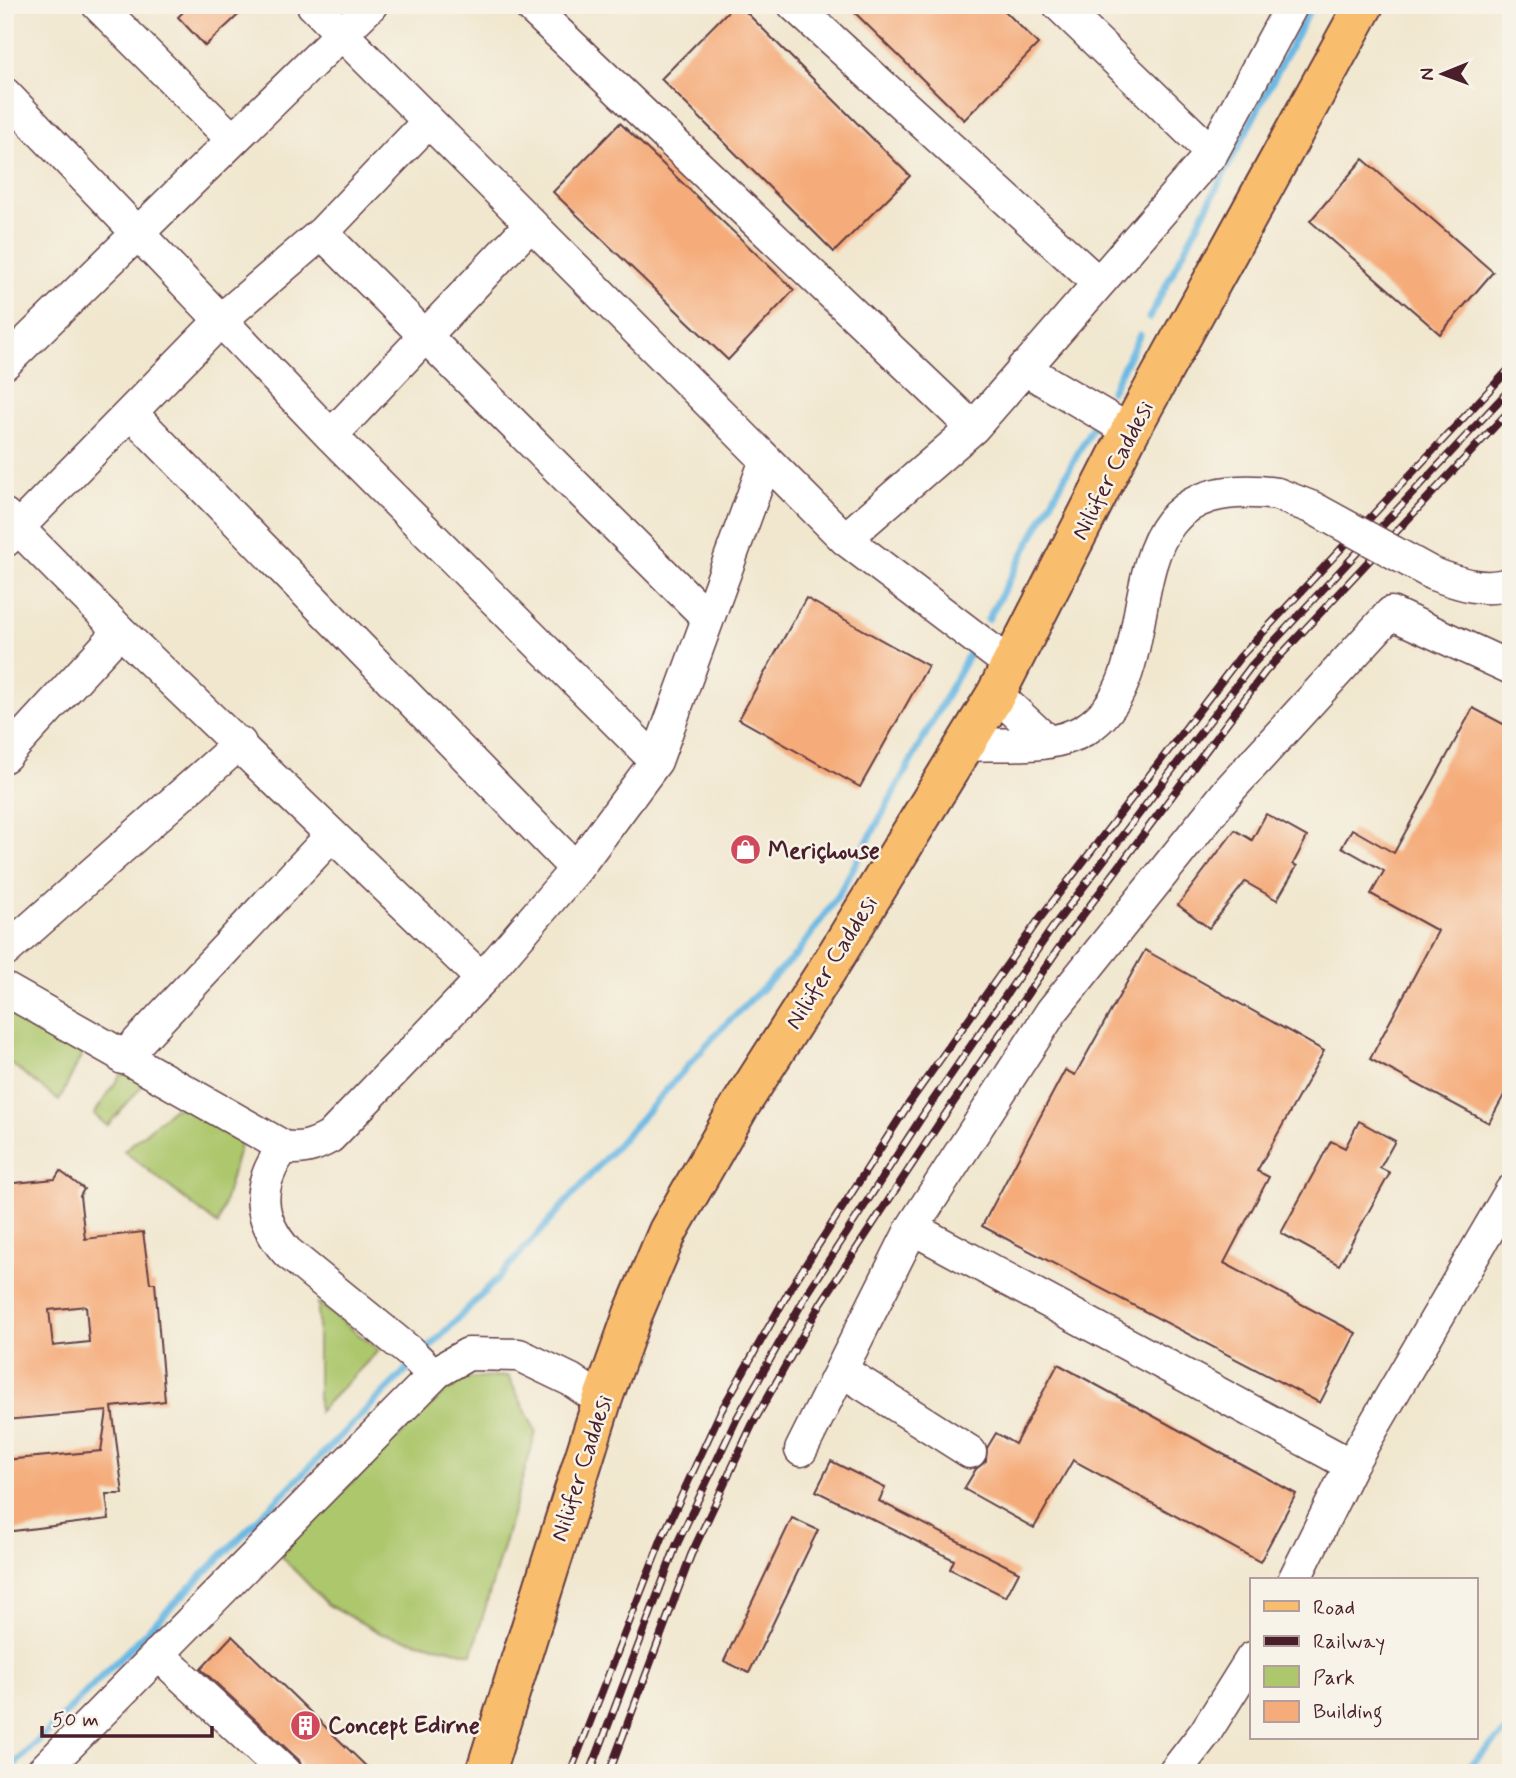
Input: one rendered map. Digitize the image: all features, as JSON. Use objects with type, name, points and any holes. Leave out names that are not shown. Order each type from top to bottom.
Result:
[{"type":"main road","name":"Nilüfer Caddesi","points":[[485,1773],[602,1401],[633,1314],[667,1231],[738,1109],[965,745],[1003,679],[1130,431],[1364,5]]},
{"type":"street","points":[[99,5],[233,140]]},
{"type":"street","points":[[313,5],[845,540],[1003,679],[1048,741]]},
{"type":"street","points":[[10,349],[138,234],[371,5]]},
{"type":"street","points":[[529,5],[973,428]]},
{"type":"street","points":[[794,5],[1097,282]]},
{"type":"street","points":[[1059,5],[1212,153]]},
{"type":"street","points":[[845,540],[973,428],[1097,282],[1212,153],[1292,5]]},
{"type":"street","points":[[5,94],[331,436],[656,761]]},
{"type":"street","points":[[428,122],[322,233],[222,320],[131,412],[9,528],[240,743],[482,979]]},
{"type":"street","points":[[331,436],[531,224]]},
{"type":"street","points":[[322,233],[707,617]]},
{"type":"street","points":[[1023,368],[1130,431]]},
{"type":"street","points":[[131,412],[576,869]]},
{"type":"street","points":[[5,989],[284,1147],[299,1149],[316,1145],[330,1137],[482,979],[576,869],[656,761],[766,460]]},
{"type":"street","points":[[965,745],[1067,739],[1088,728],[1104,712],[1118,690],[1128,664],[1146,575],[1160,543],[1176,518],[1198,501],[1221,493],[1247,490],[1277,494],[1313,508],[1433,574],[1469,587],[1501,587],[1511,583]]},
{"type":"street","points":[[801,1450],[912,1228],[1052,1011],[1230,789],[1391,613],[1511,668]]},
{"type":"street","points":[[5,756],[120,631]]},
{"type":"street","points":[[5,950],[240,743]]},
{"type":"street","points":[[123,1058],[332,835]]},
{"type":"street","points":[[284,1147],[269,1167],[263,1194],[264,1218],[273,1236],[287,1252],[410,1352],[434,1375]]},
{"type":"street","points":[[1295,1578],[1351,1465],[1511,1191]]},
{"type":"street","points":[[912,1228],[1351,1465]]},
{"type":"street","points":[[41,1773],[434,1375],[468,1354],[519,1355],[570,1380],[602,1401]]},
{"type":"street","points":[[841,1370],[970,1452]]},
{"type":"street","points":[[158,1654],[285,1773]]},
{"type":"street","points":[[1174,1773],[1205,1733],[1250,1661]]},
{"type":"green space","points":[[13,1006],[82,1046],[83,1052],[59,1101],[5,1059],[5,1008]]},
{"type":"green space","points":[[124,1070],[144,1084],[107,1126],[94,1114]]},
{"type":"green space","points":[[191,1106],[233,1131],[240,1145],[218,1225],[124,1151],[174,1108]]},
{"type":"green space","points":[[318,1303],[379,1350],[318,1412]]},
{"type":"green space","points":[[508,1376],[536,1432],[472,1654],[382,1634],[328,1605],[279,1554],[458,1379]]},
{"type":"building","points":[[190,5],[249,5],[205,46],[178,17]]},
{"type":"building","points":[[734,5],[739,5],[910,176],[834,252],[661,79]]},
{"type":"building","points":[[847,5],[999,5],[1038,44],[964,120]]},
{"type":"building","points":[[620,123],[794,290],[728,360],[553,192]]},
{"type":"building","points":[[1363,159],[1493,272],[1440,334],[1310,221]]},
{"type":"building","points":[[806,598],[928,666],[860,787],[739,719]]},
{"type":"building","points":[[1473,708],[1511,728],[1511,1082],[1489,1123],[1370,1059],[1438,931],[1371,894],[1384,871],[1342,847],[1352,829],[1394,853]]},
{"type":"building","points":[[1266,814],[1307,837],[1293,864],[1297,866],[1277,900],[1245,882],[1209,928],[1178,905],[1235,830],[1252,840]]},
{"type":"building","points":[[1145,950],[1324,1051],[1257,1171],[1269,1177],[1224,1263],[1356,1333],[1320,1403],[982,1226],[1065,1070],[1075,1075]]},
{"type":"building","points":[[1359,1121],[1395,1141],[1380,1168],[1390,1173],[1339,1265],[1281,1233],[1331,1141],[1345,1148]]},
{"type":"building","points":[[60,1171],[84,1189],[80,1196],[85,1239],[143,1232],[150,1283],[155,1283],[165,1401],[112,1407],[123,1494],[106,1494],[109,1519],[5,1532],[5,1460],[101,1451],[107,1411],[5,1420],[5,1184],[55,1179]],"holes":[[[86,1306],[89,1342],[53,1346],[49,1310]]]},
{"type":"building","points":[[1058,1364],[1296,1494],[1260,1562],[1073,1460],[1034,1528],[964,1489],[976,1469],[986,1461],[987,1448],[996,1433],[1015,1444]]},
{"type":"building","points":[[831,1461],[885,1488],[879,1501],[1019,1572],[1006,1597],[950,1569],[954,1560],[816,1491]]},
{"type":"building","points":[[792,1518],[818,1530],[749,1673],[724,1661]]},
{"type":"building","points":[[232,1636],[373,1773],[304,1773],[299,1760],[201,1669]]},
{"type":"waterway","points":[[1149,318],[1312,5]]},
{"type":"waterway","points":[[1111,391],[1140,335]]},
{"type":"waterway","points":[[988,619],[1092,427]]},
{"type":"waterway","points":[[424,1353],[501,1275],[719,1031],[797,954],[839,894],[969,654]]},
{"type":"waterway","points":[[6,1773],[413,1363]]},
{"type":"waterway","points":[[1461,1773],[1511,1727]]},
{"type":"railway","points":[[570,1773],[662,1538],[721,1411],[792,1286],[910,1102],[1040,918],[1240,657],[1511,367]]},
{"type":"railway","points":[[590,1773],[676,1546],[737,1418],[807,1294],[925,1112],[1053,927],[1252,665],[1511,388]]},
{"type":"railway","points":[[609,1773],[691,1555],[752,1425],[821,1303],[940,1122],[1067,936],[1265,672],[1511,409]]},
{"type":"place","name":"Meriçhouse","points":[[745,850]]},
{"type":"place","name":"Concept Edirne","points":[[305,1725]]}]
